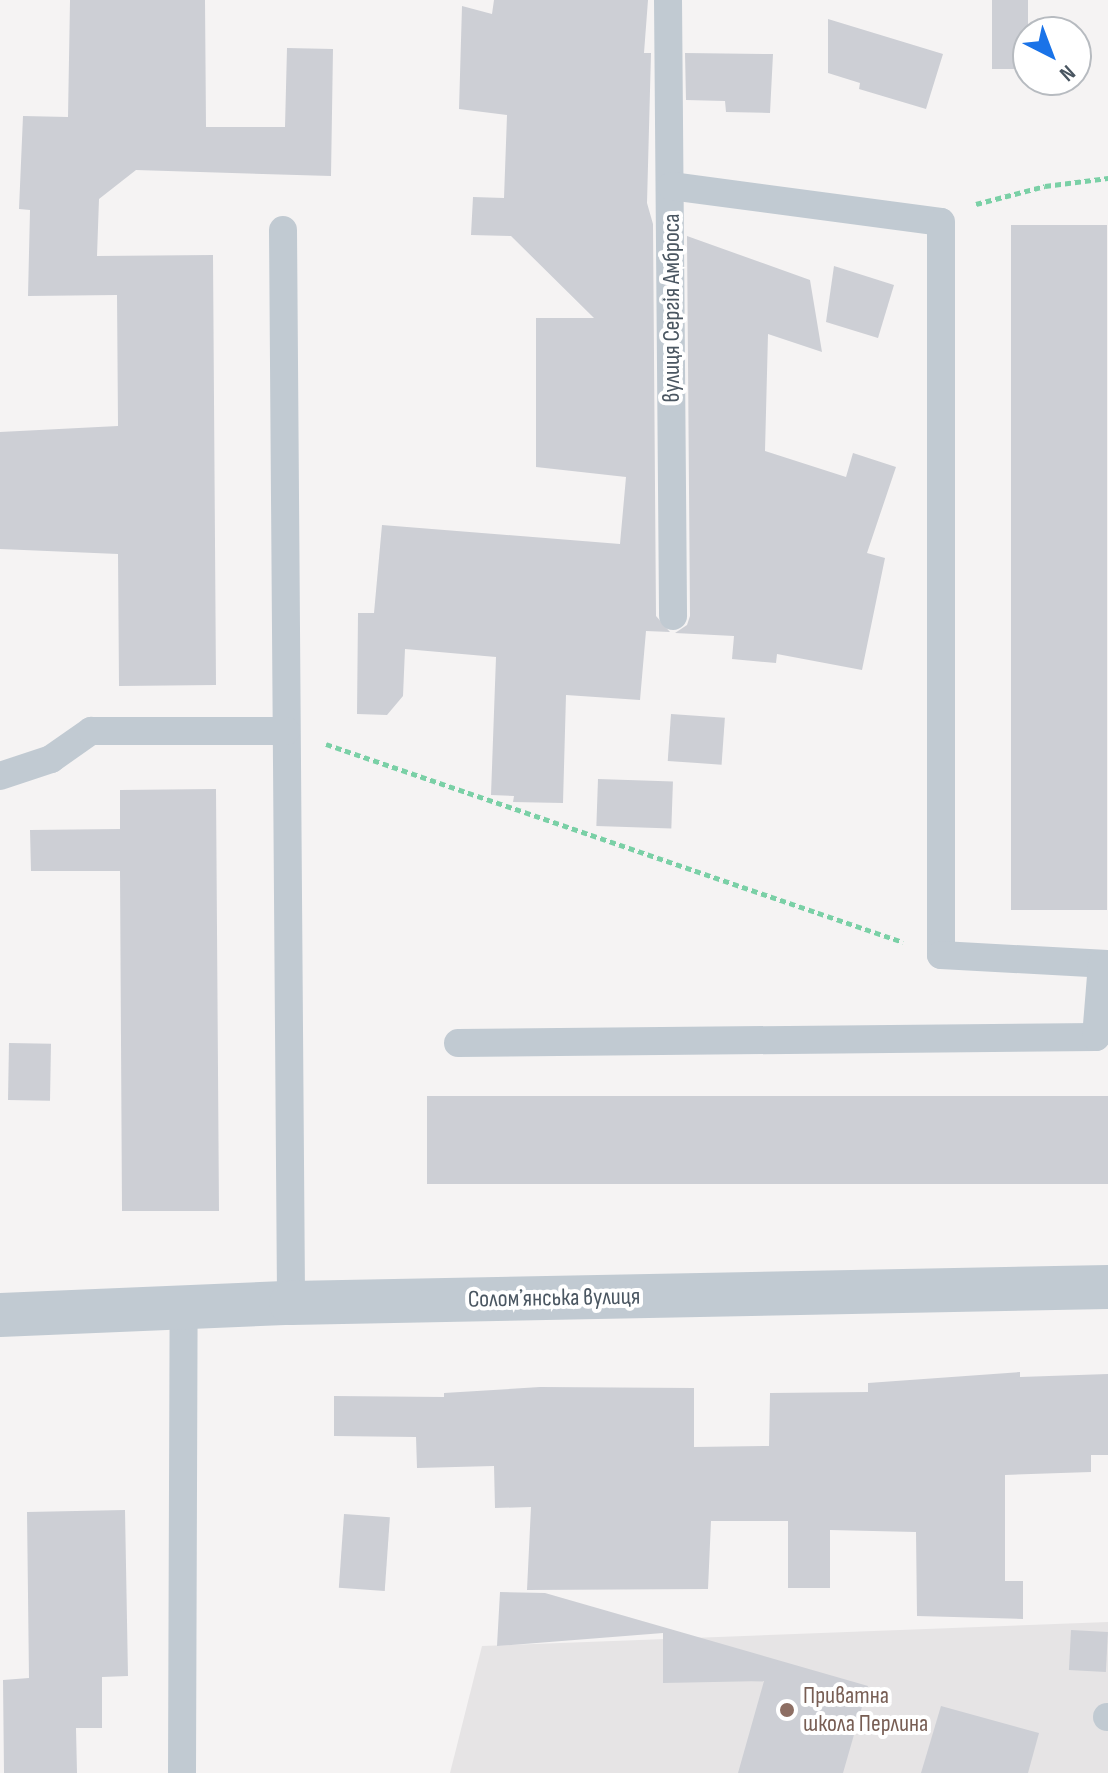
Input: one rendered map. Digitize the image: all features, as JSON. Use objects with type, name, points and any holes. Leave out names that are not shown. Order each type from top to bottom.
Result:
[{"type":"street","name":"Соломʼянська вулиця","points":[[0,1315],[184,1311],[291,1303],[1108,1287]]},
{"type":"lane","name":"вулиця Сергія Амброса","points":[[668,0],[673,616]]},
{"type":"lane","points":[[458,1043],[1096,1037],[1105,964],[941,955],[941,222],[671,186]]},
{"type":"lane","points":[[283,230],[291,1303]]},
{"type":"lane","points":[[0,776],[51,759],[91,731],[286,731]]},
{"type":"lane","points":[[182,1773],[184,1311]]},
{"type":"path","points":[[941,222],[951,213],[993,198],[1108,178]]},
{"type":"path","points":[[286,731],[941,955]]},
{"type":"shaded area","name":"Приватна школа Перлина","points":[[1108,1622],[1108,1773],[450,1773],[482,1646]]},
{"type":"building","points":[[70,0],[205,0],[206,127],[285,127],[287,48],[333,49],[331,176],[136,170],[99,199],[97,256],[213,255],[216,685],[119,686],[118,554],[0,549],[0,432],[118,426],[117,295],[28,296],[30,210],[19,209],[23,116],[68,117]]},
{"type":"building","points":[[494,0],[648,0],[644,53],[651,53],[647,203],[653,224],[656,616],[670,632],[646,631],[640,700],[566,695],[563,803],[513,802],[514,796],[491,795],[496,657],[405,649],[403,696],[387,715],[357,714],[358,613],[374,613],[382,525],[620,544],[626,477],[536,467],[536,318],[594,318],[511,236],[471,235],[473,197],[504,198],[507,115],[459,109],[462,6],[492,14]]},
{"type":"building","points":[[992,0],[1028,0],[1028,16],[1012,16],[1012,69],[992,69]]},
{"type":"building","points":[[828,19],[943,54],[926,109],[859,89],[860,83],[828,73]]},
{"type":"building","points":[[685,53],[773,54],[770,113],[726,112],[725,101],[686,100]]},
{"type":"building","points":[[1011,225],[1107,225],[1107,910],[1011,910]]},
{"type":"building","points":[[687,236],[810,280],[822,352],[768,334],[765,451],[846,477],[853,453],[896,467],[867,553],[885,558],[862,670],[777,654],[776,663],[732,659],[734,636],[675,633],[687,625],[690,616]]},
{"type":"building","points":[[834,266],[894,285],[878,338],[826,322]]},
{"type":"building","points":[[671,714],[725,718],[722,765],[668,761]]},
{"type":"building","points":[[598,779],[673,782],[671,829],[596,826]]},
{"type":"building","points":[[216,789],[219,1211],[122,1211],[120,871],[31,871],[30,830],[120,829],[120,790]]},
{"type":"building","points":[[9,1043],[51,1044],[50,1101],[8,1100]]},
{"type":"building","points":[[427,1096],[1108,1096],[1108,1184],[427,1184]]},
{"type":"building","points":[[1020,1372],[1020,1377],[1108,1374],[1108,1455],[1091,1455],[1091,1472],[1005,1475],[1005,1581],[1023,1581],[1023,1619],[917,1616],[916,1532],[830,1530],[830,1588],[788,1588],[788,1521],[711,1521],[708,1589],[527,1590],[531,1507],[495,1508],[494,1466],[417,1468],[416,1437],[334,1436],[334,1396],[444,1397],[444,1393],[540,1387],[694,1388],[694,1447],[769,1446],[770,1393],[868,1392],[868,1383]]},
{"type":"building","points":[[125,1510],[128,1676],[102,1677],[102,1728],[76,1728],[77,1773],[4,1773],[3,1680],[29,1678],[27,1512]]},
{"type":"building","points":[[344,1514],[390,1517],[385,1591],[339,1588]]},
{"type":"building","points":[[500,1592],[545,1593],[868,1686],[843,1773],[738,1773],[764,1681],[663,1683],[663,1633],[497,1646]]},
{"type":"building","points":[[1071,1630],[1108,1632],[1106,1672],[1069,1670]]},
{"type":"building","points":[[941,1706],[1039,1733],[1028,1773],[921,1773]]},
{"type":"place","name":"Приватна школа Перлина","points":[[787,1710]]}]
